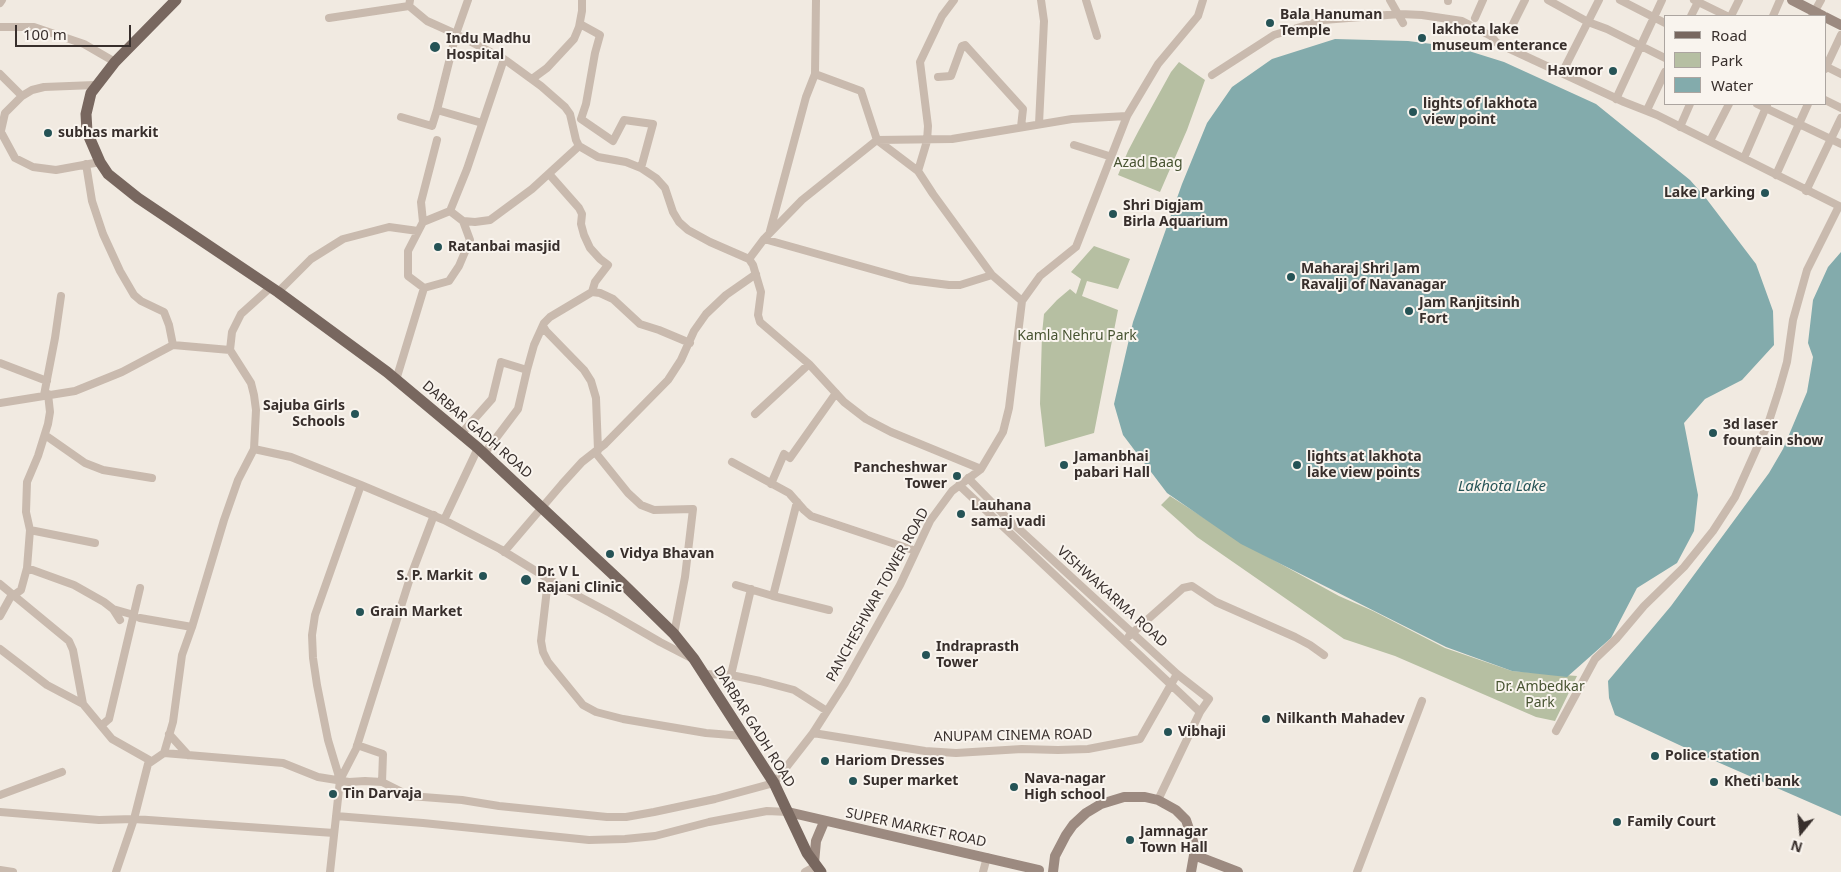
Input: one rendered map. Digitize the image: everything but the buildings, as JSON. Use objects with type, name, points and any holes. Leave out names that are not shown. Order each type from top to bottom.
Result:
[{"type":"main road","points":[[95,85],[176,0]]},
{"type":"main road","points":[[1792,0],[1819,15]]},
{"type":"main road","points":[[1826,18],[1841,25]]},
{"type":"main road","name":"DARBAR GADH ROAD","points":[[95,85],[87,107],[87,132],[100,162],[108,174],[119,184],[275,290],[396,380],[481,451],[674,634],[694,659],[774,783],[817,867]]},
{"type":"main road","points":[[1053,872],[1054,856],[1073,825],[1086,813],[1101,804],[1124,797],[1145,797],[1158,800],[1176,810],[1186,820],[1194,844],[1193,871]]},
{"type":"main road","name":"SUPER MARKET ROAD","points":[[788,812],[824,822],[987,857],[1039,871],[1054,856]]},
{"type":"main road","points":[[817,867],[816,841],[824,822]]},
{"type":"main road","points":[[1194,855],[1238,872]]},
{"type":"street","points":[[401,117],[432,126],[456,34],[468,0]]},
{"type":"street","points":[[532,79],[547,68],[574,39],[580,24],[582,0]]},
{"type":"street","points":[[767,236],[806,96],[814,74],[816,0]]},
{"type":"street","points":[[918,171],[928,141],[928,126],[920,62],[942,16],[954,0]]},
{"type":"street","points":[[1039,124],[1044,21],[1041,0]]},
{"type":"street","points":[[1086,0],[1097,36]]},
{"type":"street","name":"PANCHESHWAR TOWER ROAD","points":[[774,783],[813,733],[845,683],[891,602],[930,521],[942,503],[959,485],[980,469],[1003,432],[1009,408],[1022,301],[1040,276],[1076,247],[1127,116],[1158,64],[1198,16],[1203,0]]},
{"type":"street","points":[[1390,0],[1403,23]]},
{"type":"street","points":[[1475,18],[1483,0]]},
{"type":"street","points":[[1511,28],[1524,0]]},
{"type":"street","points":[[1548,0],[1588,22],[1607,29],[1664,58]]},
{"type":"street","points":[[1562,74],[1599,0]]},
{"type":"street","points":[[1620,0],[1664,22]]},
{"type":"street","points":[[1616,99],[1662,0]]},
{"type":"street","points":[[1732,15],[1740,0]]},
{"type":"street","points":[[1773,15],[1780,0]]},
{"type":"street","points":[[1819,15],[1821,0]]},
{"type":"street","points":[[1691,15],[1697,1],[1725,15]]},
{"type":"street","points":[[330,18],[410,3],[427,21],[504,59],[532,79],[565,107],[570,114],[579,146],[598,156],[626,162],[641,168],[656,178],[665,188],[672,212],[688,230],[749,259],[761,292],[758,319],[809,364],[844,402],[866,419],[890,432],[980,469]]},
{"type":"street","points":[[1212,75],[1274,35],[1323,20],[1398,14],[1422,15],[1462,21],[1491,36],[1496,43],[1616,99],[1646,110],[1840,207],[1807,270],[1793,320],[1787,362],[1777,398],[1769,421],[1735,497],[1713,531],[1684,567],[1644,606],[1617,638],[1595,658],[1556,730]]},
{"type":"street","points":[[580,24],[600,35],[586,104],[581,119],[613,141],[624,120],[653,124],[641,168]]},
{"type":"street","points":[[0,27],[34,27],[84,44],[115,62]]},
{"type":"street","points":[[1826,65],[1841,35]]},
{"type":"street","points":[[938,77],[950,76],[962,46],[965,45],[1023,109],[1021,127]]},
{"type":"street","points":[[422,222],[450,212],[467,169],[504,59]]},
{"type":"street","points":[[1826,67],[1841,74]]},
{"type":"street","points":[[0,74],[22,96]]},
{"type":"street","points":[[814,74],[861,91],[877,140],[918,171],[992,275],[1022,301]]},
{"type":"street","points":[[1646,110],[1664,74]]},
{"type":"street","points":[[95,85],[44,87],[22,96],[5,113],[1,134],[15,158],[33,168],[56,170],[100,162]]},
{"type":"street","points":[[1826,100],[1841,108]]},
{"type":"street","points":[[1680,127],[1690,105]]},
{"type":"street","points":[[1710,141],[1728,105]]},
{"type":"street","points":[[1776,175],[1808,105]]},
{"type":"street","points":[[1744,158],[1766,106],[1841,144]]},
{"type":"street","points":[[437,110],[482,123]]},
{"type":"street","points":[[749,259],[767,236],[802,200],[877,140],[928,141],[952,139],[1072,119],[1127,116]]},
{"type":"street","points":[[1807,190],[1841,118]]},
{"type":"street","points":[[424,288],[408,276],[408,251],[422,222],[421,202],[437,140]]},
{"type":"street","points":[[1074,145],[1112,157]]},
{"type":"street","points":[[450,212],[463,221],[490,220],[532,189],[579,146]]},
{"type":"street","points":[[86,164],[92,201],[103,234],[120,271],[134,295],[141,301],[164,312],[173,345]]},
{"type":"street","points":[[549,174],[579,208],[582,214],[584,235],[590,248],[600,259],[608,264],[595,282],[592,292]]},
{"type":"street","points":[[424,288],[449,281],[459,266],[470,240],[463,221]]},
{"type":"street","points":[[164,753],[172,722],[182,655],[224,520],[238,480],[254,448],[256,410],[254,395],[251,383],[230,350],[235,322],[241,314],[275,290],[311,259],[343,239],[389,227],[418,231]]},
{"type":"street","points":[[767,236],[910,280],[950,285],[992,275]]},
{"type":"street","points":[[504,552],[562,484],[668,380],[681,360],[694,331],[706,314],[726,295],[756,274]]},
{"type":"street","points":[[396,380],[424,288]]},
{"type":"street","points":[[444,520],[481,451],[518,409],[534,345],[543,326],[550,317],[592,292],[600,293],[613,299],[640,324],[690,343]]},
{"type":"street","points":[[0,616],[13,596],[23,588],[27,568],[30,530],[26,512],[27,482],[38,456],[50,418],[46,395],[47,381],[61,296]]},
{"type":"street","points":[[543,326],[579,364],[591,380],[596,398],[597,451],[628,493],[641,504],[654,510],[693,509],[685,577],[674,634]]},
{"type":"street","points":[[0,403],[74,391],[122,372],[173,345],[230,350]]},
{"type":"street","points":[[461,434],[492,399],[501,362],[527,370]]},
{"type":"street","points":[[0,363],[47,381]]},
{"type":"street","points":[[755,414],[809,364]]},
{"type":"street","points":[[771,484],[784,454],[790,458],[836,393]]},
{"type":"street","points":[[45,435],[85,463],[103,470],[152,478]]},
{"type":"street","points":[[254,448],[291,457],[434,514],[504,552],[548,580],[694,659]]},
{"type":"street","points":[[732,462],[789,493],[811,516],[916,551]]},
{"type":"street","name":"VISHWAKARMA ROAD","points":[[968,478],[1007,518],[1177,674],[1209,699],[1200,712],[1158,800]]},
{"type":"street","points":[[340,780],[328,740],[317,685],[312,658],[312,635],[315,615],[361,484]]},
{"type":"street","name":"VISHWAKARMA ROAD","points":[[959,485],[1200,712]]},
{"type":"street","points":[[773,596],[797,502]]},
{"type":"street","points":[[330,872],[340,780],[357,745],[410,578],[434,514]]},
{"type":"street","points":[[30,530],[95,543]]},
{"type":"street","points":[[27,568],[74,585],[104,602],[113,609],[120,620]]},
{"type":"street","points":[[548,580],[541,641],[543,652],[548,662],[583,705],[596,712],[623,720],[706,733],[744,736]]},
{"type":"street","points":[[0,584],[68,641],[73,650],[83,704]]},
{"type":"street","points":[[736,585],[829,610]]},
{"type":"street","points":[[1125,640],[1184,588],[1192,586],[1216,602],[1295,637],[1324,655]]},
{"type":"street","points":[[102,725],[109,719],[137,616],[140,588]]},
{"type":"street","points":[[731,675],[751,590]]},
{"type":"street","points":[[113,609],[192,627]]},
{"type":"street","points":[[0,649],[47,685],[83,704],[115,742],[152,761]]},
{"type":"street","points":[[704,674],[731,675],[794,690],[827,711]]},
{"type":"street","name":"ANUPAM CINEMA ROAD","points":[[813,733],[925,751],[956,753],[1022,749],[1088,749],[1140,739],[1177,674]]},
{"type":"street","points":[[1357,872],[1422,701]]},
{"type":"street","points":[[169,734],[188,755]]},
{"type":"street","points":[[357,745],[383,754],[382,782]]},
{"type":"street","points":[[116,872],[134,819],[148,764],[164,753],[283,763],[318,777],[382,782],[410,796],[462,800],[499,806],[607,817],[626,817],[654,812],[715,799],[774,783]]},
{"type":"street","points":[[0,795],[62,772]]},
{"type":"street","points":[[336,816],[423,822],[589,840],[655,836],[710,822],[767,811],[788,812]]},
{"type":"street","points":[[0,812],[99,820],[134,819],[334,833]]},
{"type":"street","points":[[983,872],[987,857]]},
{"type":"street","points":[[805,872],[817,867]]},
{"type":"street","points":[[0,870],[13,872]]},
{"type":"green space","name":"Azad Baag","points":[[1179,62],[1205,80],[1187,130],[1160,192],[1118,175],[1139,130],[1171,72]]},
{"type":"green space","name":"Kamla Nehru Park","points":[[1094,246],[1130,259],[1118,289],[1087,281],[1082,296],[1118,310],[1094,433],[1045,447],[1040,404],[1044,314],[1070,289],[1076,294],[1081,279],[1071,272]]},
{"type":"green space","name":"Dr. Ambedkar Park","points":[[1170,496],[1248,546],[1339,596],[1373,611],[1445,648],[1512,671],[1577,676],[1555,721],[1536,717],[1395,656],[1344,639],[1197,537],[1161,505]]},
{"type":"water","name":"Lakhota Lake","points":[[1335,39],[1408,41],[1456,47],[1504,62],[1596,104],[1690,180],[1756,264],[1773,311],[1774,345],[1742,380],[1705,399],[1684,423],[1698,495],[1694,531],[1677,563],[1637,588],[1611,638],[1567,677],[1512,671],[1446,647],[1241,544],[1167,493],[1123,435],[1114,404],[1133,322],[1182,184],[1207,123],[1232,87],[1272,59]]},
{"type":"water","points":[[1841,252],[1841,816],[1615,715],[1609,698],[1608,681],[1671,606],[1769,473],[1783,449],[1807,392],[1813,357],[1808,343],[1813,300],[1828,267]]},
{"type":"place","name":"Bala Hanuman Temple","points":[[1270,23]]},
{"type":"place","name":"lakhota lake museum enterance","points":[[1422,38]]},
{"type":"place","name":"Indu Madhu Hospital","points":[[435,47]]},
{"type":"place","name":"Havmor","points":[[1613,71]]},
{"type":"place","name":"lights of lakhota view point","points":[[1413,112]]},
{"type":"place","name":"subhas markit","points":[[48,133]]},
{"type":"place","name":"Lake Parking","points":[[1765,193]]},
{"type":"place","name":"Shri Digjam Birla Aquarium","points":[[1113,214]]},
{"type":"place","name":"Ratanbai masjid","points":[[438,247]]},
{"type":"place","name":"Maharaj Shri Jam Ravalji of Navanagar","points":[[1291,277]]},
{"type":"place","name":"Jam Ranjitsinh Fort","points":[[1409,311]]},
{"type":"place","name":"Sajuba Girls Schools","points":[[355,414]]},
{"type":"place","name":"3d laser fountain show","points":[[1713,433]]},
{"type":"place","name":"Jamanbhai pabari Hall","points":[[1064,465]]},
{"type":"place","name":"lights at lakhota lake view points","points":[[1297,465]]},
{"type":"place","name":"Pancheshwar Tower","points":[[957,476]]},
{"type":"place","name":"Lauhana samaj vadi","points":[[961,514]]},
{"type":"place","name":"Vidya Bhavan","points":[[610,554]]},
{"type":"place","name":"S. P. Markit","points":[[483,576]]},
{"type":"place","name":"Dr. V L Rajani Clinic","points":[[526,580]]},
{"type":"place","name":"Grain Market","points":[[360,612]]},
{"type":"place","name":"Indraprasth Tower","points":[[926,655]]},
{"type":"place","name":"Nilkanth Mahadev","points":[[1266,719]]},
{"type":"place","name":"Vibhaji","points":[[1168,732]]},
{"type":"place","name":"Police station","points":[[1655,756]]},
{"type":"place","name":"Hariom Dresses","points":[[825,761]]},
{"type":"place","name":"Super market","points":[[853,781]]},
{"type":"place","name":"Kheti bank","points":[[1714,782]]},
{"type":"place","name":"Nava-nagar High school","points":[[1014,787]]},
{"type":"place","name":"Tin Darvaja","points":[[333,794]]},
{"type":"place","name":"Family Court","points":[[1617,822]]},
{"type":"place","name":"Jamnagar Town Hall","points":[[1130,840]]}]
